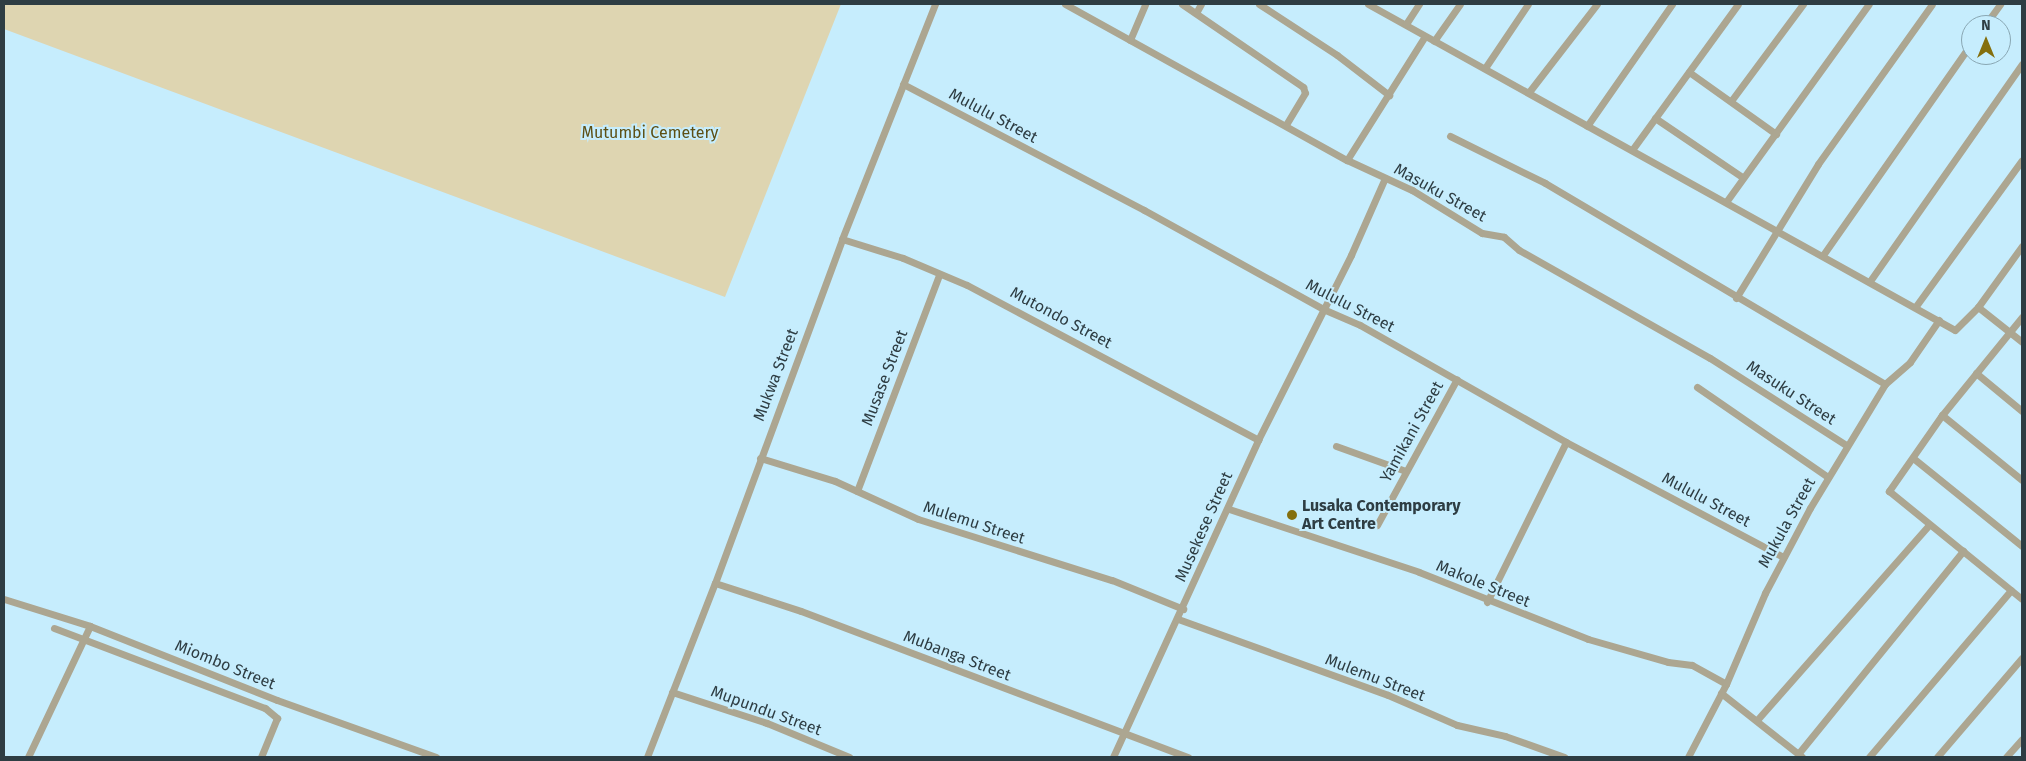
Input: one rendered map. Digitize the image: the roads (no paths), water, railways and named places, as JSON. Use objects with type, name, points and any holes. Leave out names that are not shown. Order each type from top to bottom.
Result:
[{"type":"street","name":"Mukwa Street","points":[[647,757],[715,583],[842,239],[935,4]]},
{"type":"street","name":"Masuku Street","points":[[1065,4],[1347,160],[1427,198],[1482,233],[1504,237],[1519,250],[1633,312],[1846,446]]},
{"type":"street","points":[[1130,40],[1145,4]]},
{"type":"street","points":[[1182,4],[1303,87],[1305,93],[1286,125]]},
{"type":"street","points":[[1196,13],[1201,4]]},
{"type":"street","points":[[1259,4],[1337,55],[1390,95]]},
{"type":"street","points":[[1368,4],[1587,126],[1777,228],[1958,330],[2022,246]]},
{"type":"street","points":[[1406,24],[1419,4]]},
{"type":"street","points":[[1434,41],[1460,4]]},
{"type":"street","points":[[1485,68],[1528,4]]},
{"type":"street","points":[[1529,92],[1597,4]]},
{"type":"street","points":[[1587,126],[1672,4]]},
{"type":"street","points":[[1632,150],[1738,4]]},
{"type":"street","points":[[1731,101],[1803,4]]},
{"type":"street","points":[[1726,202],[1742,177],[1776,134],[1869,4]]},
{"type":"street","points":[[1736,298],[1777,228],[1932,4]]},
{"type":"street","points":[[1992,15],[2000,4]]},
{"type":"street","points":[[1347,160],[1390,95],[1425,36]]},
{"type":"street","points":[[1823,255],[1961,58]]},
{"type":"street","points":[[1870,281],[2022,64]]},
{"type":"street","points":[[1689,72],[1776,134]]},
{"type":"street","name":"Mululu Street","points":[[903,84],[1144,210],[1323,309],[1360,325],[1566,442],[1783,557]]},
{"type":"street","points":[[1655,118],[1742,177]]},
{"type":"street","points":[[1450,136],[1545,183],[1736,298],[1885,384]]},
{"type":"street","points":[[1916,306],[2022,160]]},
{"type":"street","name":"Musekese Street","points":[[1112,757],[1183,609],[1258,440],[1385,178]]},
{"type":"street","name":"Mutondo Street","points":[[842,239],[903,258],[938,275],[967,285],[1078,342],[1258,440]]},
{"type":"street","name":"Musase Street","points":[[857,492],[938,275]]},
{"type":"street","points":[[1978,306],[2022,342]]},
{"type":"street","points":[[2022,317],[1942,415],[1889,491],[2022,598]]},
{"type":"street","name":"Mukula Street","points":[[1688,757],[1726,684],[1783,557],[1828,477],[1885,384],[1910,362],[1939,320]]},
{"type":"street","points":[[1976,373],[2022,411]]},
{"type":"street","name":"Yamikani Street","points":[[1377,525],[1456,379]]},
{"type":"street","points":[[1697,387],[1828,477]]},
{"type":"street","points":[[1942,415],[2022,480]]},
{"type":"street","points":[[1488,602],[1566,442]]},
{"type":"street","points":[[1336,446],[1406,471]]},
{"type":"street","name":"Mulemu Street","points":[[760,458],[834,481],[900,512],[1112,580],[1183,609]]},
{"type":"street","points":[[1913,458],[2022,546]]},
{"type":"street","name":"Makole Street","points":[[1229,509],[1419,572],[1488,602],[1588,639],[1668,662],[1692,665],[1726,684]]},
{"type":"street","points":[[1757,720],[1929,525]]},
{"type":"street","points":[[1721,693],[1800,756],[1963,551]]},
{"type":"street","name":"Mubanga Street","points":[[715,583],[801,611],[1122,734],[1188,757]]},
{"type":"street","points":[[1869,757],[2011,590]]},
{"type":"street","name":"Miombo Street","points":[[4,599],[90,626],[276,700],[436,757]]},
{"type":"street","name":"Mulemu Street","points":[[1178,619],[1388,695],[1457,725],[1506,736],[1564,757]]},
{"type":"street","points":[[28,757],[90,626]]},
{"type":"street","points":[[54,628],[265,708],[276,718],[262,757]]},
{"type":"street","points":[[1937,757],[2022,658]]},
{"type":"street","name":"Mupundu Street","points":[[672,692],[767,723],[848,757]]},
{"type":"street","points":[[2006,757],[2022,739]]},
{"type":"place","name":"Lusaka Contemporary Art Centre","points":[[1292,515]]},
{"type":"park label","name":"Mutumbi Cemetery","points":[[650,133]]}]
